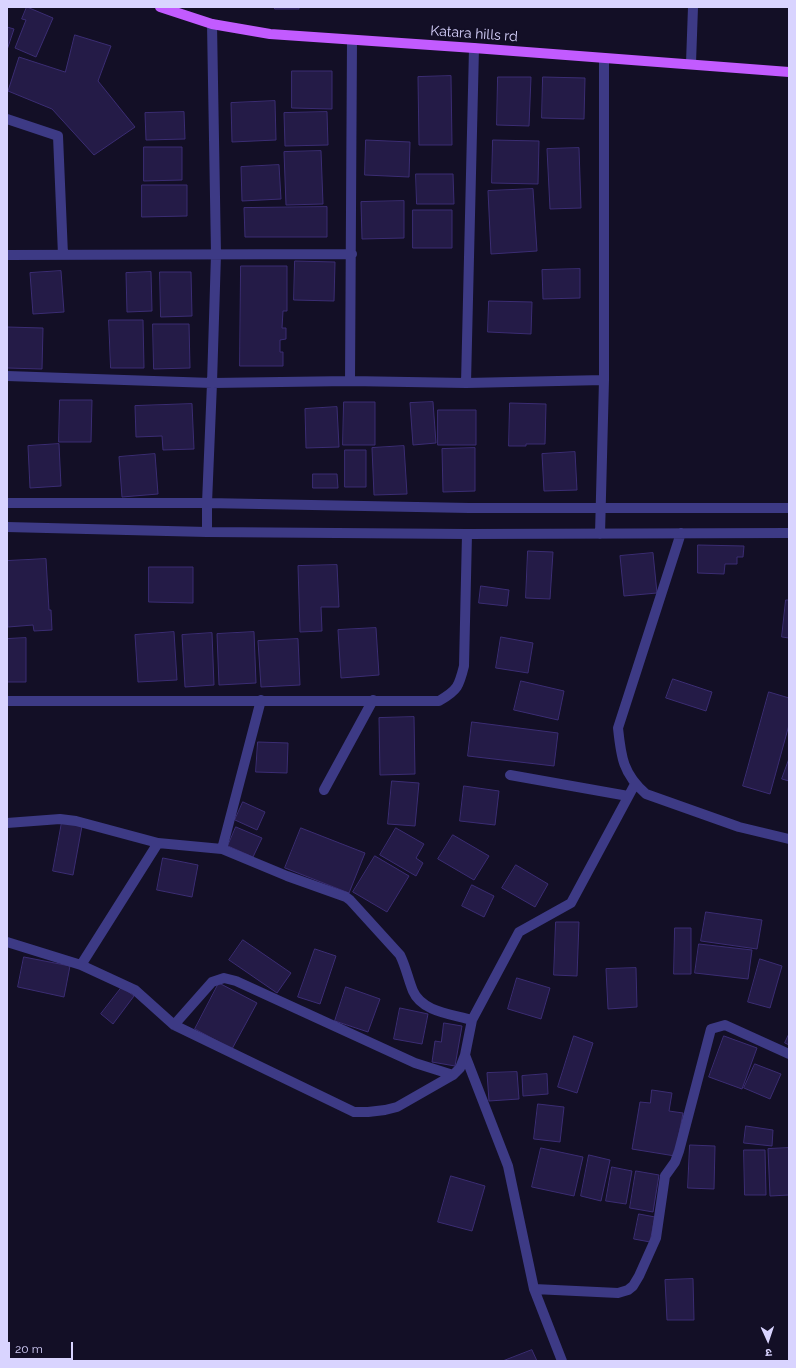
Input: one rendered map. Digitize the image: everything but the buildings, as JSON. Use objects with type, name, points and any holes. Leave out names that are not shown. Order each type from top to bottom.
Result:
[{"type":"main road","name":"Katara hills rd","points":[[160,7],[212,24],[270,34],[789,72]]},
{"type":"street","points":[[692,64],[693,7]]},
{"type":"street","points":[[207,532],[216,254],[212,24]]},
{"type":"street","points":[[350,381],[352,254],[352,40]]},
{"type":"street","points":[[466,383],[474,48]]},
{"type":"street","points":[[600,534],[604,380],[604,58]]},
{"type":"street","points":[[7,119],[58,136],[63,255]]},
{"type":"street","points":[[7,255],[352,254]]},
{"type":"street","points":[[7,376],[212,383],[350,381],[466,383],[604,380]]},
{"type":"street","points":[[7,503],[207,503],[476,508],[789,508]]},
{"type":"street","points":[[7,527],[207,532],[467,534],[789,533]]},
{"type":"street","points":[[681,533],[618,728],[621,753],[625,766],[634,784],[646,794],[739,826],[789,839]]},
{"type":"street","points":[[7,700],[439,701],[451,694],[459,685],[464,666],[467,534]]},
{"type":"street","points":[[222,849],[261,700]]},
{"type":"street","points":[[324,790],[373,700]]},
{"type":"street","points":[[510,775],[628,796]]},
{"type":"street","points":[[7,942],[81,965],[135,990],[174,1025],[354,1112],[368,1112],[398,1107],[453,1075],[460,1068],[465,1055],[472,1020],[519,932],[571,903],[634,784]]},
{"type":"street","points":[[7,823],[60,819],[76,821],[158,843],[222,849],[287,876],[339,894],[350,900],[400,955],[404,962],[412,989],[418,1000],[431,1008],[472,1020]]},
{"type":"street","points":[[81,965],[158,843]]},
{"type":"street","points":[[174,1025],[212,982],[224,978],[236,981],[415,1063],[453,1075]]},
{"type":"street","points":[[534,1289],[618,1293],[628,1290],[633,1286],[656,1238],[665,1176],[679,1151],[711,1029],[725,1025],[789,1054]]},
{"type":"street","points":[[465,1055],[508,1166],[534,1289],[562,1361]]}]
